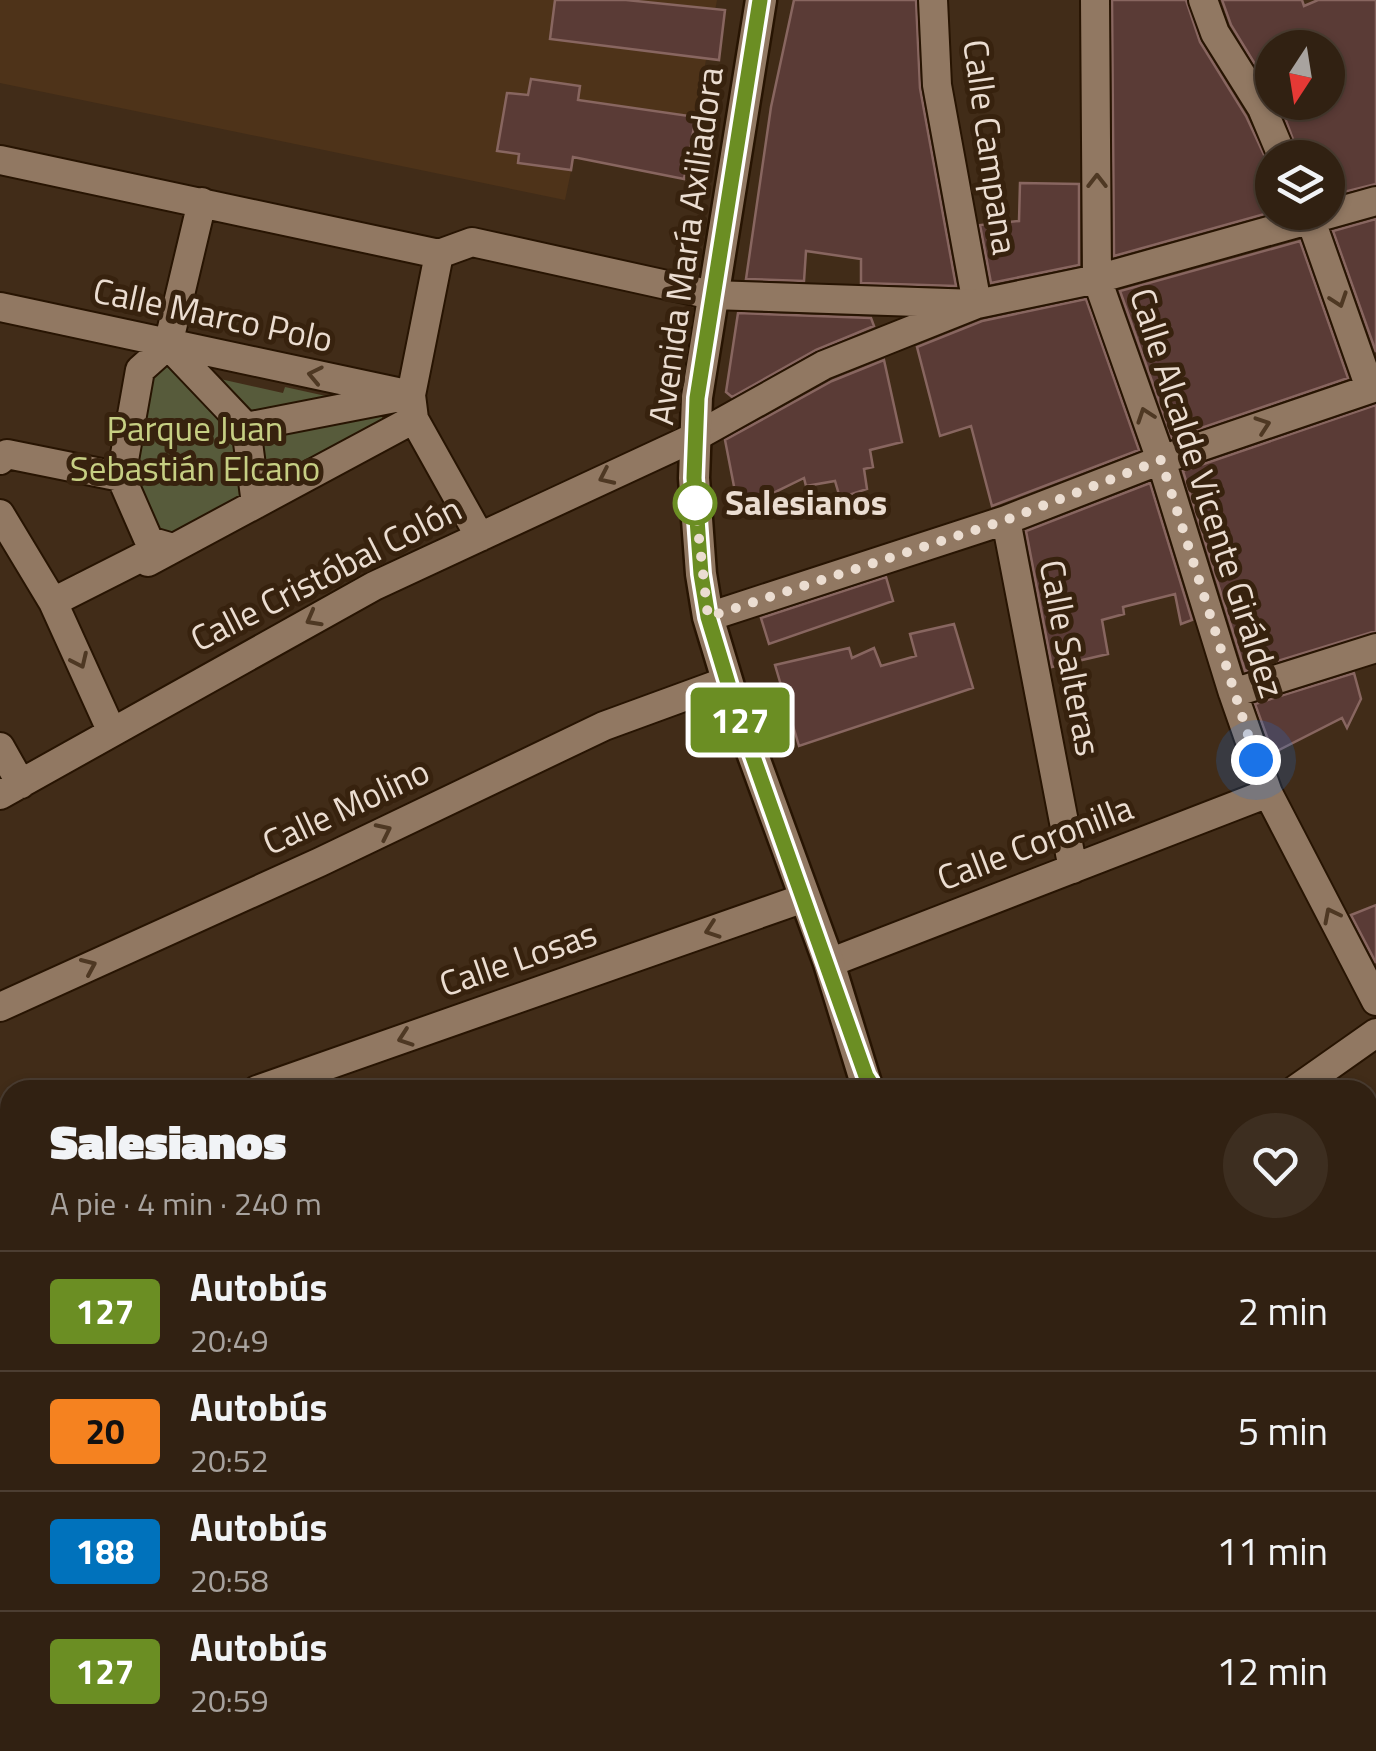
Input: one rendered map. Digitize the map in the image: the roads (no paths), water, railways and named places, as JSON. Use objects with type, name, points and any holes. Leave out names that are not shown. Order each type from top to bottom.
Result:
[{"type":"street","name":"Avenida María Axiliadora","points":[[760,0],[712,295],[694,478],[708,617],[868,1080]]},
{"type":"street","name":"Calle Campana","points":[[934,0],[938,85],[977,304]]},
{"type":"street","name":"Calle Alcalde Vicente Giráldez","points":[[1095,0],[1097,279],[1161,460],[1233,694],[1268,793],[1376,1001]]},
{"type":"street","points":[[1203,0],[1214,33],[1262,108],[1276,140]]},
{"type":"street","points":[[0,160],[439,254],[472,242],[712,295],[977,304],[1097,279],[1262,230]]},
{"type":"street","points":[[1345,207],[1376,200]]},
{"type":"street","points":[[173,548],[149,541],[121,477],[140,370],[168,345],[202,202]]},
{"type":"street","points":[[708,617],[1006,520],[1161,460],[1373,387],[1314,230]]},
{"type":"street","points":[[439,254],[412,407],[480,536]]},
{"type":"street","name":"Calle Cristóbal Colón","points":[[10,789],[374,586],[700,434],[824,366],[977,304]]},
{"type":"street","name":"Calle Marco Polo","points":[[0,308],[168,345],[412,407]]},
{"type":"street","points":[[168,345],[246,428],[256,504]]},
{"type":"street","points":[[246,428],[412,407]]},
{"type":"street","points":[[53,602],[144,556],[148,562],[256,504],[412,407]]},
{"type":"street","points":[[0,460],[6,454],[121,477]]},
{"type":"street","points":[[641,460],[670,463],[694,478]]},
{"type":"street","points":[[0,514],[53,602],[111,730]]},
{"type":"street","name":"Calle Salteras","points":[[1006,520],[1073,869]]},
{"type":"street","points":[[1233,694],[1376,648]]},
{"type":"street","name":"Calle Molino","points":[[0,1006],[320,862],[604,726],[727,681]]},
{"type":"street","points":[[0,747],[10,789]]},
{"type":"street","name":"Calle Coronilla","points":[[829,964],[1268,793]]},
{"type":"street","name":"Calle Losas","points":[[285,1080],[804,898]]},
{"type":"street","points":[[1309,1080],[1376,1033]]},
{"type":"place","name":"Salesianos","points":[[695,503]]},
{"type":"park label","name":"Parque Juan Sebastián Elcano","points":[[195,449]]}]
